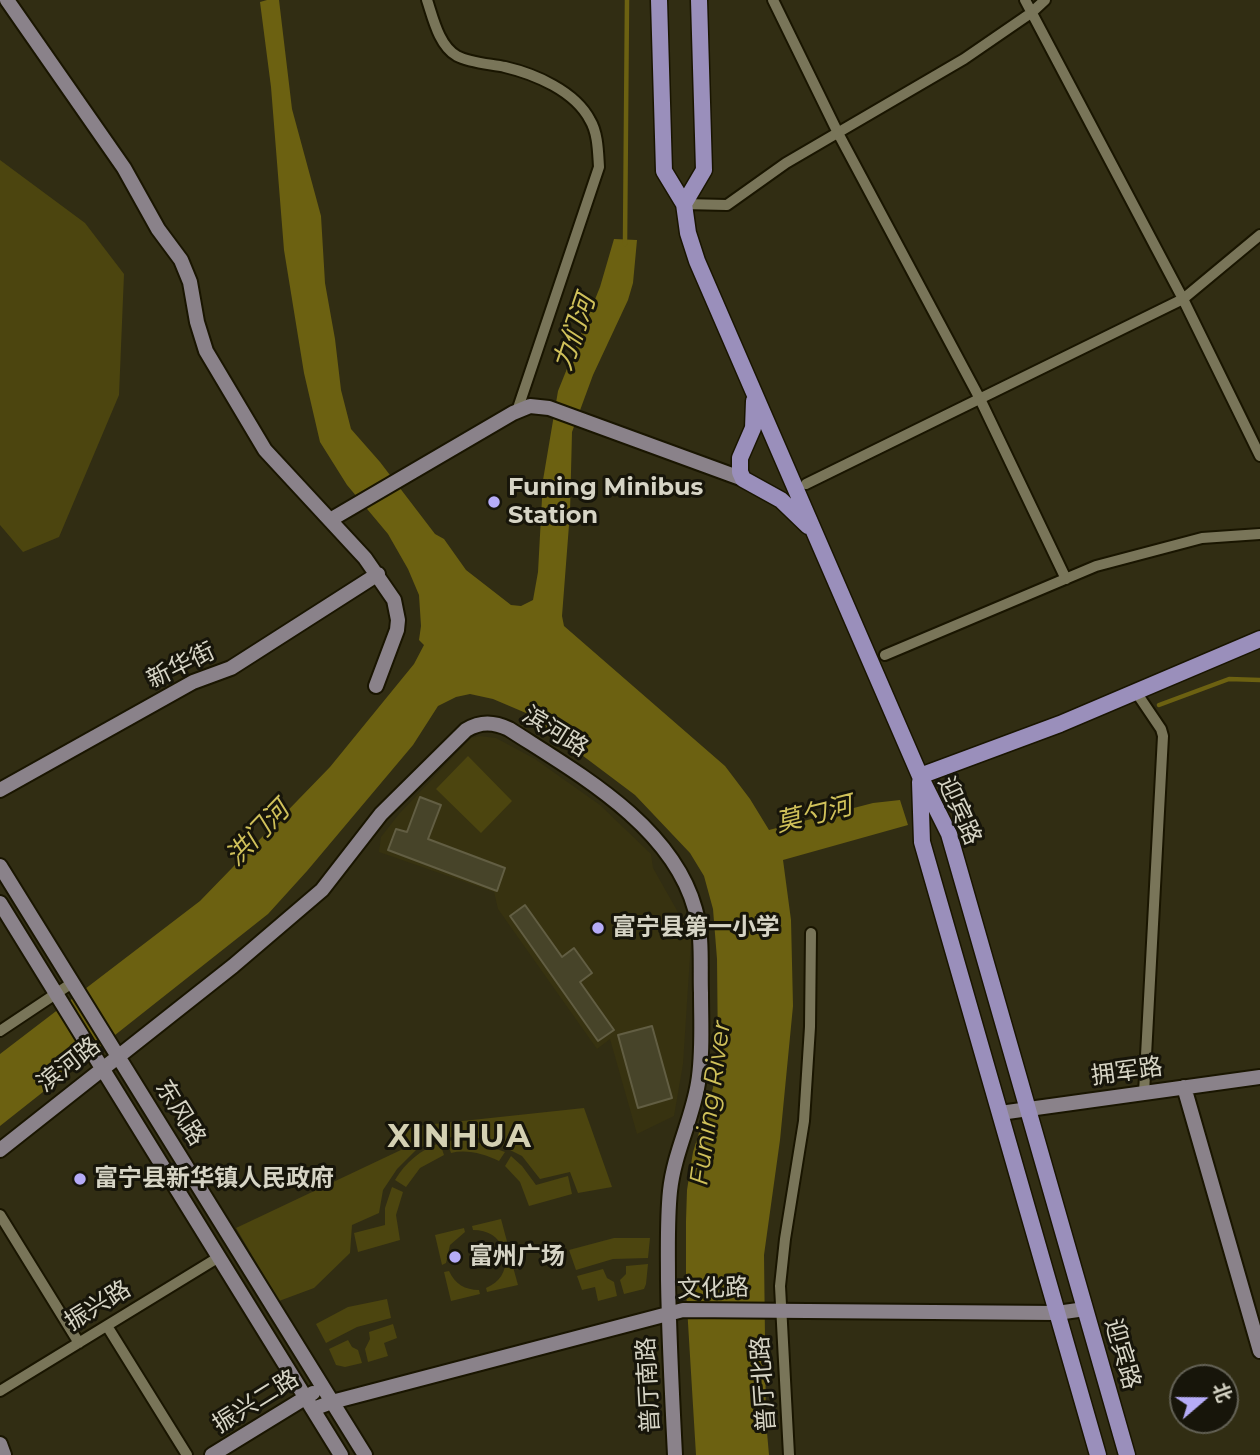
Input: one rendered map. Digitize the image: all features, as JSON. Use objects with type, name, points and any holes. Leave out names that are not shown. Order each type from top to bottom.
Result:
[{"type":"main road","points":[[7,0],[124,168],[158,229],[181,260],[190,282],[197,322],[206,351],[251,429],[265,450],[378,574],[394,600],[398,620],[393,646],[376,686]]},
{"type":"main road","points":[[659,0],[664,171],[684,204],[688,233],[697,261],[920,776],[1051,728],[1260,639]]},
{"type":"main road","points":[[684,204],[704,170],[699,0]]},
{"type":"main road","points":[[743,479],[739,465],[751,437],[754,420],[750,383]]},
{"type":"main road","points":[[330,520],[513,412],[530,406],[549,408],[743,479],[768,491],[793,511],[816,536]]},
{"type":"main road","points":[[714,468],[731,464],[748,446],[761,440],[776,442]]},
{"type":"main road","points":[[768,491],[781,485],[789,473]]},
{"type":"main road","name":"新华街","points":[[0,790],[193,682],[230,667],[378,574]]},
{"type":"main road","name":"滨河路","points":[[0,1150],[233,966],[322,890],[372,824],[466,730],[484,723],[497,724],[582,776],[622,807],[673,864],[687,886],[696,911],[700,938],[701,1060],[696,1093],[676,1157],[670,1193],[669,1312]]},
{"type":"main road","name":"迎宾路","points":[[920,776],[949,834],[1127,1455]]},
{"type":"main road","name":"迎宾路","points":[[920,776],[922,842],[1098,1455]]},
{"type":"main road","name":"东风路","points":[[0,866],[365,1455]]},
{"type":"main road","name":"东风路","points":[[0,904],[341,1455]]},
{"type":"main road","name":"拥军路","points":[[1000,1113],[1260,1077]]},
{"type":"main road","points":[[1184,1087],[1255,1315],[1260,1351]]},
{"type":"main road","name":"文化路","points":[[309,1404],[332,1402],[687,1309],[1057,1313],[1085,1309]]},
{"type":"main road","name":"普厅南路","points":[[669,1312],[675,1455]]},
{"type":"main road","name":"振兴二路","points":[[212,1455],[309,1404],[323,1387]]},
{"type":"main road","points":[[0,1444],[4,1455]]},
{"type":"street","points":[[427,0],[439,35],[447,47],[458,56],[510,68],[544,80],[576,102],[591,120],[597,141],[599,167],[518,408]]},
{"type":"street","points":[[773,0],[838,133],[980,399],[1066,579]]},
{"type":"street","points":[[1025,0],[1183,299],[1260,456]]},
{"type":"street","points":[[684,204],[727,205],[786,163],[964,58],[1031,13],[1045,0]]},
{"type":"street","points":[[806,484],[1183,299],[1260,235]]},
{"type":"street","points":[[885,655],[1097,566],[1202,538],[1260,534]]},
{"type":"street","points":[[1136,692],[1163,736],[1144,1093]]},
{"type":"street","name":"普厅北路","points":[[789,1455],[780,1310],[782,1263],[804,1121],[810,1027],[811,933]]},
{"type":"street","points":[[0,1031],[72,983]]},
{"type":"street","points":[[0,1214],[79,1343]]},
{"type":"street","name":"振兴路","points":[[0,1391],[219,1257]]},
{"type":"street","points":[[107,1326],[187,1455]]},
{"type":"shaded area","points":[[0,160],[85,223],[124,274],[119,395],[59,537],[23,552],[0,525]]},
{"type":"shaded area","name":"富宁县第一小学","points":[[471,738],[496,738],[535,759],[600,805],[651,854],[653,868],[691,941],[683,1064],[674,1116],[637,1134],[610,1039],[597,1049],[498,909],[494,892],[379,852],[381,837],[399,814]]},
{"type":"shaded area","points":[[468,756],[512,801],[481,833],[436,789]]},
{"type":"shaded area","points":[[584,1108],[612,1187],[578,1193],[570,1172],[540,1179],[522,1156],[494,1142],[470,1136],[440,1138],[416,1150],[397,1169],[383,1190],[379,1213],[352,1225],[350,1253],[314,1288],[279,1301],[236,1228],[403,1149],[397,1128]]},
{"type":"shaded area","points":[[447,1141],[474,1141],[505,1152],[499,1161],[475,1153],[451,1153]]},
{"type":"shaded area","points":[[440,1143],[444,1155],[420,1168],[406,1187],[395,1180],[414,1157]]},
{"type":"shaded area","points":[[511,1156],[536,1185],[568,1176],[572,1194],[529,1206],[520,1182],[505,1166]]},
{"type":"shaded area","points":[[392,1187],[403,1192],[396,1215],[400,1240],[358,1252],[354,1233],[385,1225],[385,1208]]},
{"type":"shaded area","points":[[501,1219],[509,1249],[504,1250],[492,1235],[473,1230],[472,1226]]},
{"type":"shaded area","points":[[464,1228],[465,1232],[450,1245],[446,1263],[442,1265],[435,1235]]},
{"type":"shaded area","points":[[614,1238],[650,1238],[648,1258],[613,1259],[576,1270],[569,1250]]},
{"type":"shaded area","points":[[510,1256],[518,1285],[487,1292],[486,1288],[501,1276],[506,1257]]},
{"type":"shaded area","points":[[648,1264],[644,1289],[624,1294],[620,1280],[626,1274],[626,1266]]},
{"type":"shaded area","points":[[603,1269],[607,1278],[614,1282],[617,1296],[598,1301],[595,1287],[582,1290],[577,1276]]},
{"type":"shaded area","points":[[449,1271],[461,1285],[479,1290],[480,1294],[451,1301],[444,1272]]},
{"type":"shaded area","points":[[387,1299],[391,1318],[357,1327],[326,1343],[316,1324],[348,1307]]},
{"type":"shaded area","points":[[393,1324],[397,1338],[384,1343],[388,1356],[368,1362],[365,1349],[370,1339],[369,1332]]},
{"type":"shaded area","points":[[348,1340],[352,1347],[358,1350],[362,1363],[345,1367],[336,1365],[329,1349]]},
{"type":"water","name":"Funing River","points":[[279,0],[292,109],[321,216],[325,283],[341,390],[351,429],[435,534],[444,539],[466,570],[511,605],[521,606],[533,600],[538,572],[543,480],[558,391],[600,287],[614,239],[637,240],[633,283],[628,300],[593,375],[572,432],[570,512],[562,616],[564,626],[725,766],[769,830],[873,803],[900,800],[908,825],[783,860],[791,920],[793,1006],[780,1140],[764,1255],[766,1421],[769,1455],[696,1455],[686,1290],[687,1190],[693,1152],[713,1088],[718,1055],[717,959],[713,909],[704,876],[690,853],[635,795],[526,713],[493,699],[470,694],[456,697],[438,706],[413,745],[268,914],[0,1126],[0,1054],[200,901],[330,767],[414,664],[424,645],[419,640],[419,595],[408,569],[388,534],[347,485],[320,442],[304,373],[284,250],[271,87],[260,2]]},
{"type":"building","points":[[420,797],[441,805],[428,839],[505,868],[497,891],[388,850],[396,829],[407,832]]},
{"type":"building","points":[[525,905],[562,957],[574,948],[592,973],[580,982],[614,1030],[598,1041],[510,916]]},
{"type":"building","points":[[652,1026],[672,1098],[638,1108],[618,1035]]},
{"type":"waterway","name":"力们河","points":[[625,244],[627,0]]},
{"type":"waterway","name":"莫勺河","points":[[1159,705],[1229,679],[1260,680]]},
{"type":"place","name":"Funing Minibus Station","points":[[494,502]]},
{"type":"place","name":"富宁县第一小学","points":[[598,928]]},
{"type":"place","name":"富宁县新华镇人民政府","points":[[80,1179]]},
{"type":"place","name":"富州广场","points":[[455,1257]]},
{"type":"district","name":"XINHUA","points":[[460,1138]]},
{"type":"water label","name":"洪门河","points":[[258,834]]}]
